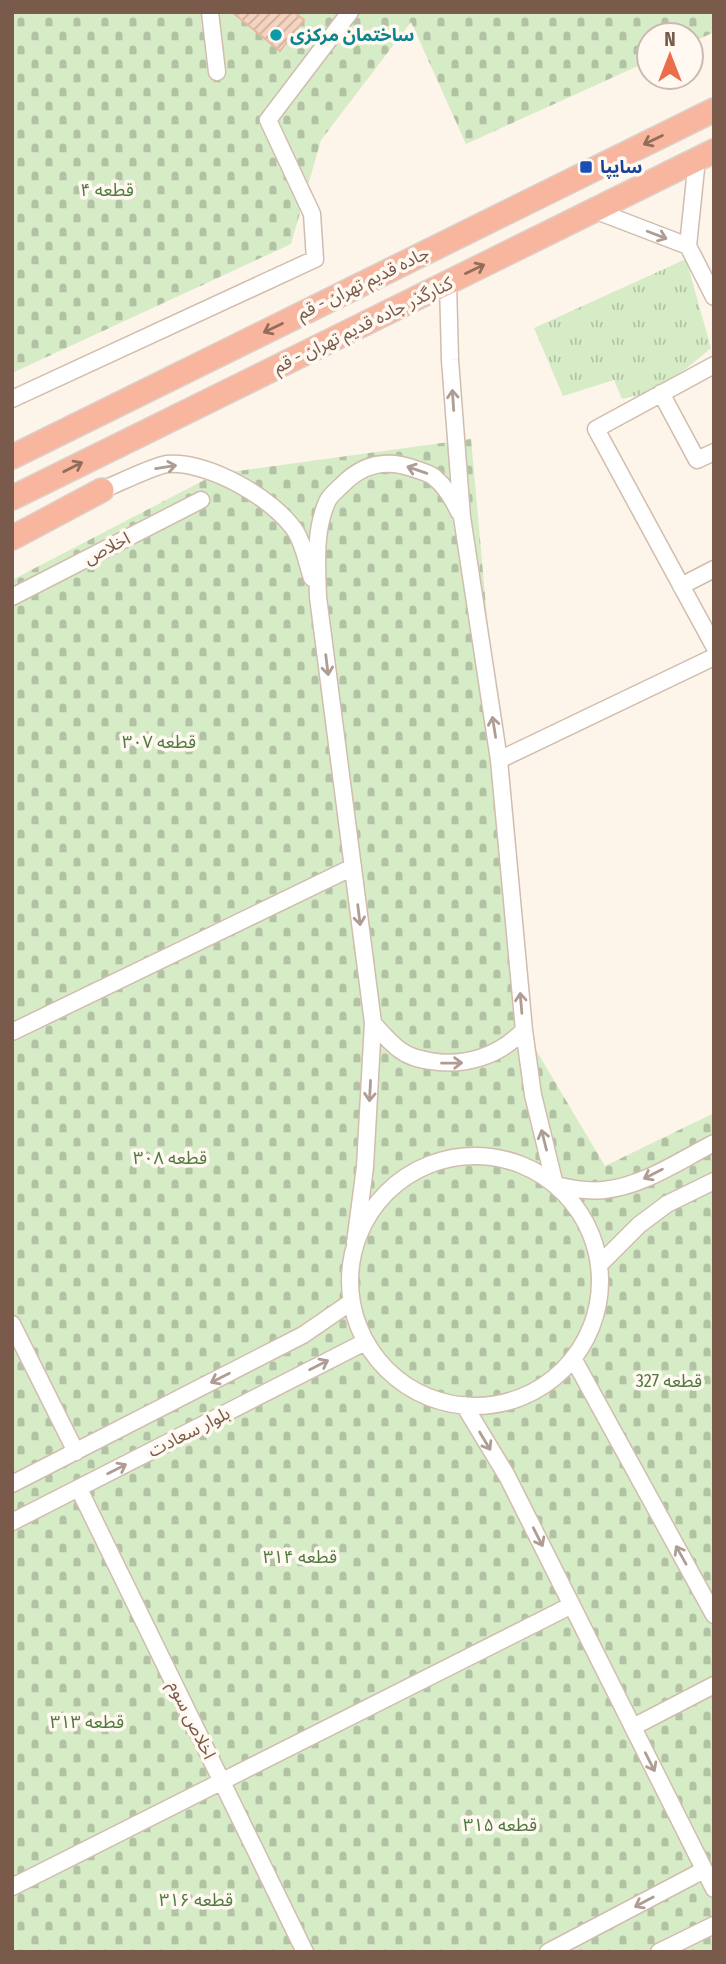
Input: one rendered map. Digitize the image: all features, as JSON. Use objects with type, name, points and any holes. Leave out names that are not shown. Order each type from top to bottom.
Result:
[{"type":"highway","name":"جاده قدیم تهران - قم","points":[[12,457],[714,110]]},
{"type":"highway","name":"کنارگذر جاده قدیم تهران - قم","points":[[12,498],[706,155]]},
{"type":"highway","points":[[12,538],[102,490]]},
{"type":"street","points":[[210,12],[217,72]]},
{"type":"street","points":[[12,399],[315,259],[312,214],[268,120],[350,12]]},
{"type":"street","points":[[706,155],[688,246],[714,297]]},
{"type":"street","points":[[594,211],[688,246]]},
{"type":"street","points":[[448,283],[450,360],[462,517],[499,760],[524,1030],[533,1095],[555,1185]]},
{"type":"street","points":[[714,365],[596,429],[714,646]]},
{"type":"street","points":[[661,393],[697,460],[714,452]]},
{"type":"street","points":[[355,1243],[373,1207],[402,1178],[439,1160],[480,1156],[520,1164],[555,1185],[576,1207],[591,1233],[599,1265],[599,1298],[590,1330],[573,1358],[551,1380],[524,1395],[495,1404],[464,1405],[424,1395],[390,1373],[365,1342],[351,1302],[349,1272],[366,1154],[373,1023],[318,597],[319,527],[328,499],[346,481],[364,469],[386,462],[432,475],[447,490],[462,517]]},
{"type":"street","points":[[102,490],[165,464],[194,466],[240,484],[285,518],[297,534],[318,597]]},
{"type":"street","name":"اخلاص","points":[[12,597],[201,500]]},
{"type":"street","points":[[681,586],[714,569]]},
{"type":"street","points":[[499,760],[714,657]]},
{"type":"street","points":[[12,1032],[353,867]]},
{"type":"street","points":[[373,1023],[399,1050],[415,1059],[444,1064],[470,1062],[488,1055],[511,1043],[524,1030]]},
{"type":"street","points":[[555,1185],[583,1190],[604,1190],[626,1185],[714,1143]]},
{"type":"street","points":[[599,1265],[639,1225],[667,1204],[714,1181]]},
{"type":"street","name":"بلوار سعادت","points":[[12,1484],[303,1335],[351,1302]]},
{"type":"street","points":[[12,1324],[76,1451]]},
{"type":"street","name":"بلوار سعادت","points":[[12,1522],[365,1342]]},
{"type":"street","points":[[573,1358],[714,1615]]},
{"type":"street","points":[[464,1405],[507,1476],[714,1889]]},
{"type":"street","name":"اخلاص سوم","points":[[79,1489],[305,1952]]},
{"type":"street","points":[[12,1887],[572,1605]]},
{"type":"street","points":[[633,1727],[714,1685]]},
{"type":"street","points":[[548,1952],[704,1870]]},
{"type":"street","points":[[659,1952],[714,1925]]},
{"type":"green space","name":"قطعه ۴","points":[[12,12],[714,12],[714,32],[705,36],[705,21],[635,21],[635,67],[466,144],[411,22],[321,140],[291,244],[12,373]]},
{"type":"green space","points":[[686,259],[711,348],[649,393],[622,399],[614,380],[563,396],[534,328]]},
{"type":"green space","points":[[471,439],[524,1030],[605,1166],[714,1113],[714,1952],[12,1952],[12,580],[216,474]]},
{"type":"building","name":"ساختمان مرکزی","points":[[232,12],[294,12],[304,20],[280,51]]},
{"type":"place","name":"ساختمان مرکزی","points":[[276,35]]},
{"type":"place","name":"سایپا","points":[[586,167]]},
{"type":"park label","name":"قطعه ۳۰۷","points":[[159,742]]},
{"type":"park label","name":"قطعه ۳۰۸","points":[[170,1158]]},
{"type":"park label","name":"قطعه 327","points":[[669,1381]]},
{"type":"park label","name":"قطعه ۳۱۴","points":[[300,1557]]},
{"type":"park label","name":"قطعه ۳۱۳","points":[[87,1722]]},
{"type":"park label","name":"قطعه ۳۱۵","points":[[500,1825]]},
{"type":"park label","name":"قطعه ۳۱۶","points":[[196,1900]]}]
